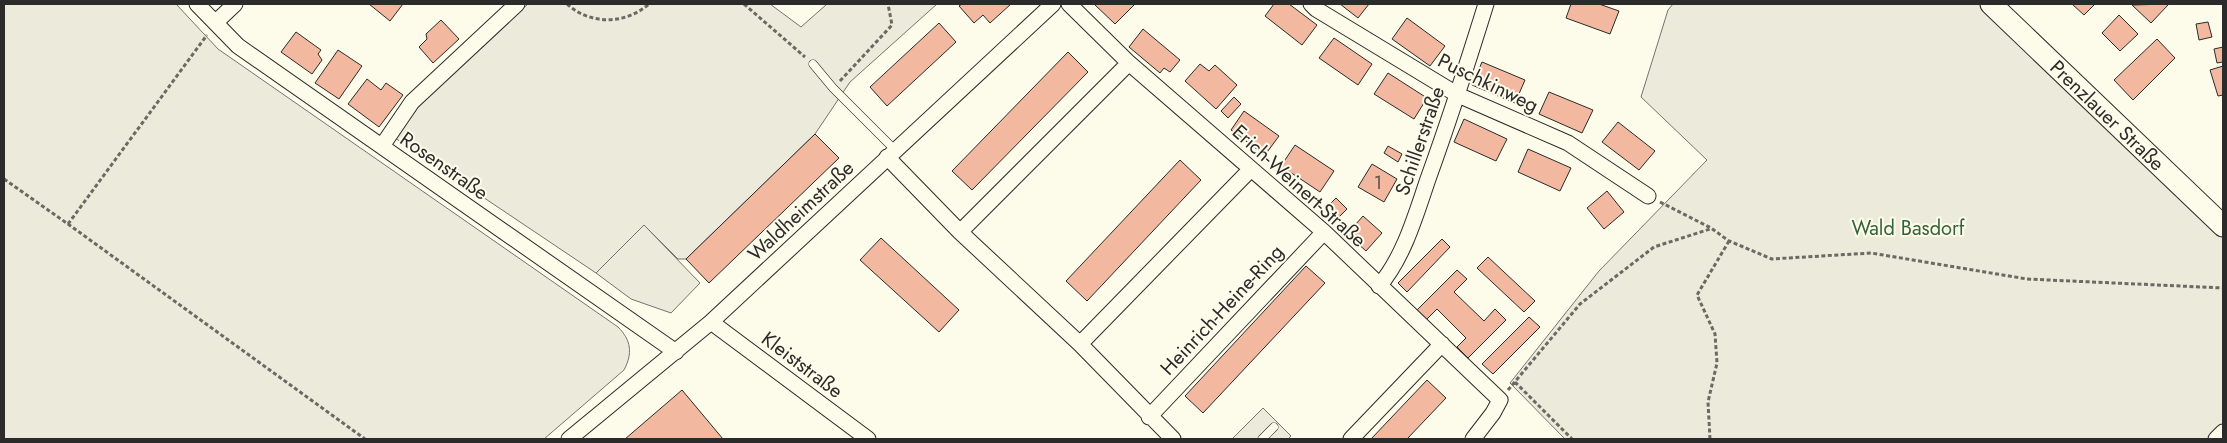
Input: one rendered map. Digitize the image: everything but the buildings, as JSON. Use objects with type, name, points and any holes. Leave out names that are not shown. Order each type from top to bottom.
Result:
[{"type":"main road","name":"Prenzlauer Straße","points":[[1992,4],[2223,226]]},
{"type":"street","name":"Rosenstraße","points":[[197,4],[238,46],[676,352]]},
{"type":"street","points":[[216,22],[235,4]]},
{"type":"street","points":[[382,146],[412,102],[517,4]]},
{"type":"street","name":"Waldheimstraße","points":[[569,439],[711,322],[1053,4]]},
{"type":"street","name":"Erich-Weinert-Straße","points":[[1069,4],[1129,63],[1324,232],[1500,400]]},
{"type":"street","name":"Puschkinweg","points":[[1311,4],[1316,9],[1458,96],[1568,142],[1648,196]]},
{"type":"street","name":"Schillerstraße","points":[[1379,286],[1391,272],[1418,209],[1458,96],[1486,4]]},
{"type":"street","points":[[960,232],[1129,63]]},
{"type":"street","points":[[891,154],[960,232],[1080,344],[1150,417],[1174,439]]},
{"type":"street","points":[[1080,344],[1251,169]]},
{"type":"street","name":"Heinrich-Heine-Ring","points":[[1150,417],[1324,232]]},
{"type":"street","name":"Kleiststraße","points":[[711,322],[868,439]]},
{"type":"street","points":[[1351,439],[1442,344]]},
{"type":"street","points":[[1473,439],[1494,413],[1500,400]]},
{"type":"street","points":[[2216,439],[2223,432]]},
{"type":"lane","points":[[813,64],[891,154]]},
{"type":"lane","points":[[1262,439],[1274,427]]},
{"type":"path","points":[[567,4],[578,14],[590,18],[610,20],[630,15],[649,4]]},
{"type":"path","points":[[744,4],[813,64]]},
{"type":"path","points":[[832,88],[892,25],[888,4]]},
{"type":"path","points":[[68,224],[216,22]]},
{"type":"path","points":[[4,179],[365,439]]},
{"type":"path","points":[[1648,196],[1711,228],[1729,242],[1772,258],[1871,253],[2027,279],[2223,288]]},
{"type":"path","points":[[1500,400],[1580,304],[1654,247],[1711,228]]},
{"type":"path","points":[[1710,439],[1708,402],[1717,363],[1715,334],[1697,295],[1729,242]]},
{"type":"path","points":[[1515,382],[1572,439]]},
{"type":"green space","points":[[4,4],[176,4],[218,49],[618,327],[626,337],[629,347],[629,358],[624,370],[544,439],[4,439]]},
{"type":"green space","points":[[528,4],[770,4],[801,27],[827,4],[937,4],[850,82],[815,134],[686,259],[678,259],[644,225],[596,273],[395,138],[434,86]]},
{"type":"green space","name":"Wald Basdorf","points":[[1673,4],[1983,4],[2223,236],[2223,425],[2214,439],[1565,439],[1510,383],[1599,271],[1707,160],[1641,97],[1668,10]]},
{"type":"shaded area","points":[[644,225],[700,283],[671,313],[631,299],[596,273]]},
{"type":"shaded area","points":[[1263,408],[1291,436],[1288,439],[1232,439]]}]
